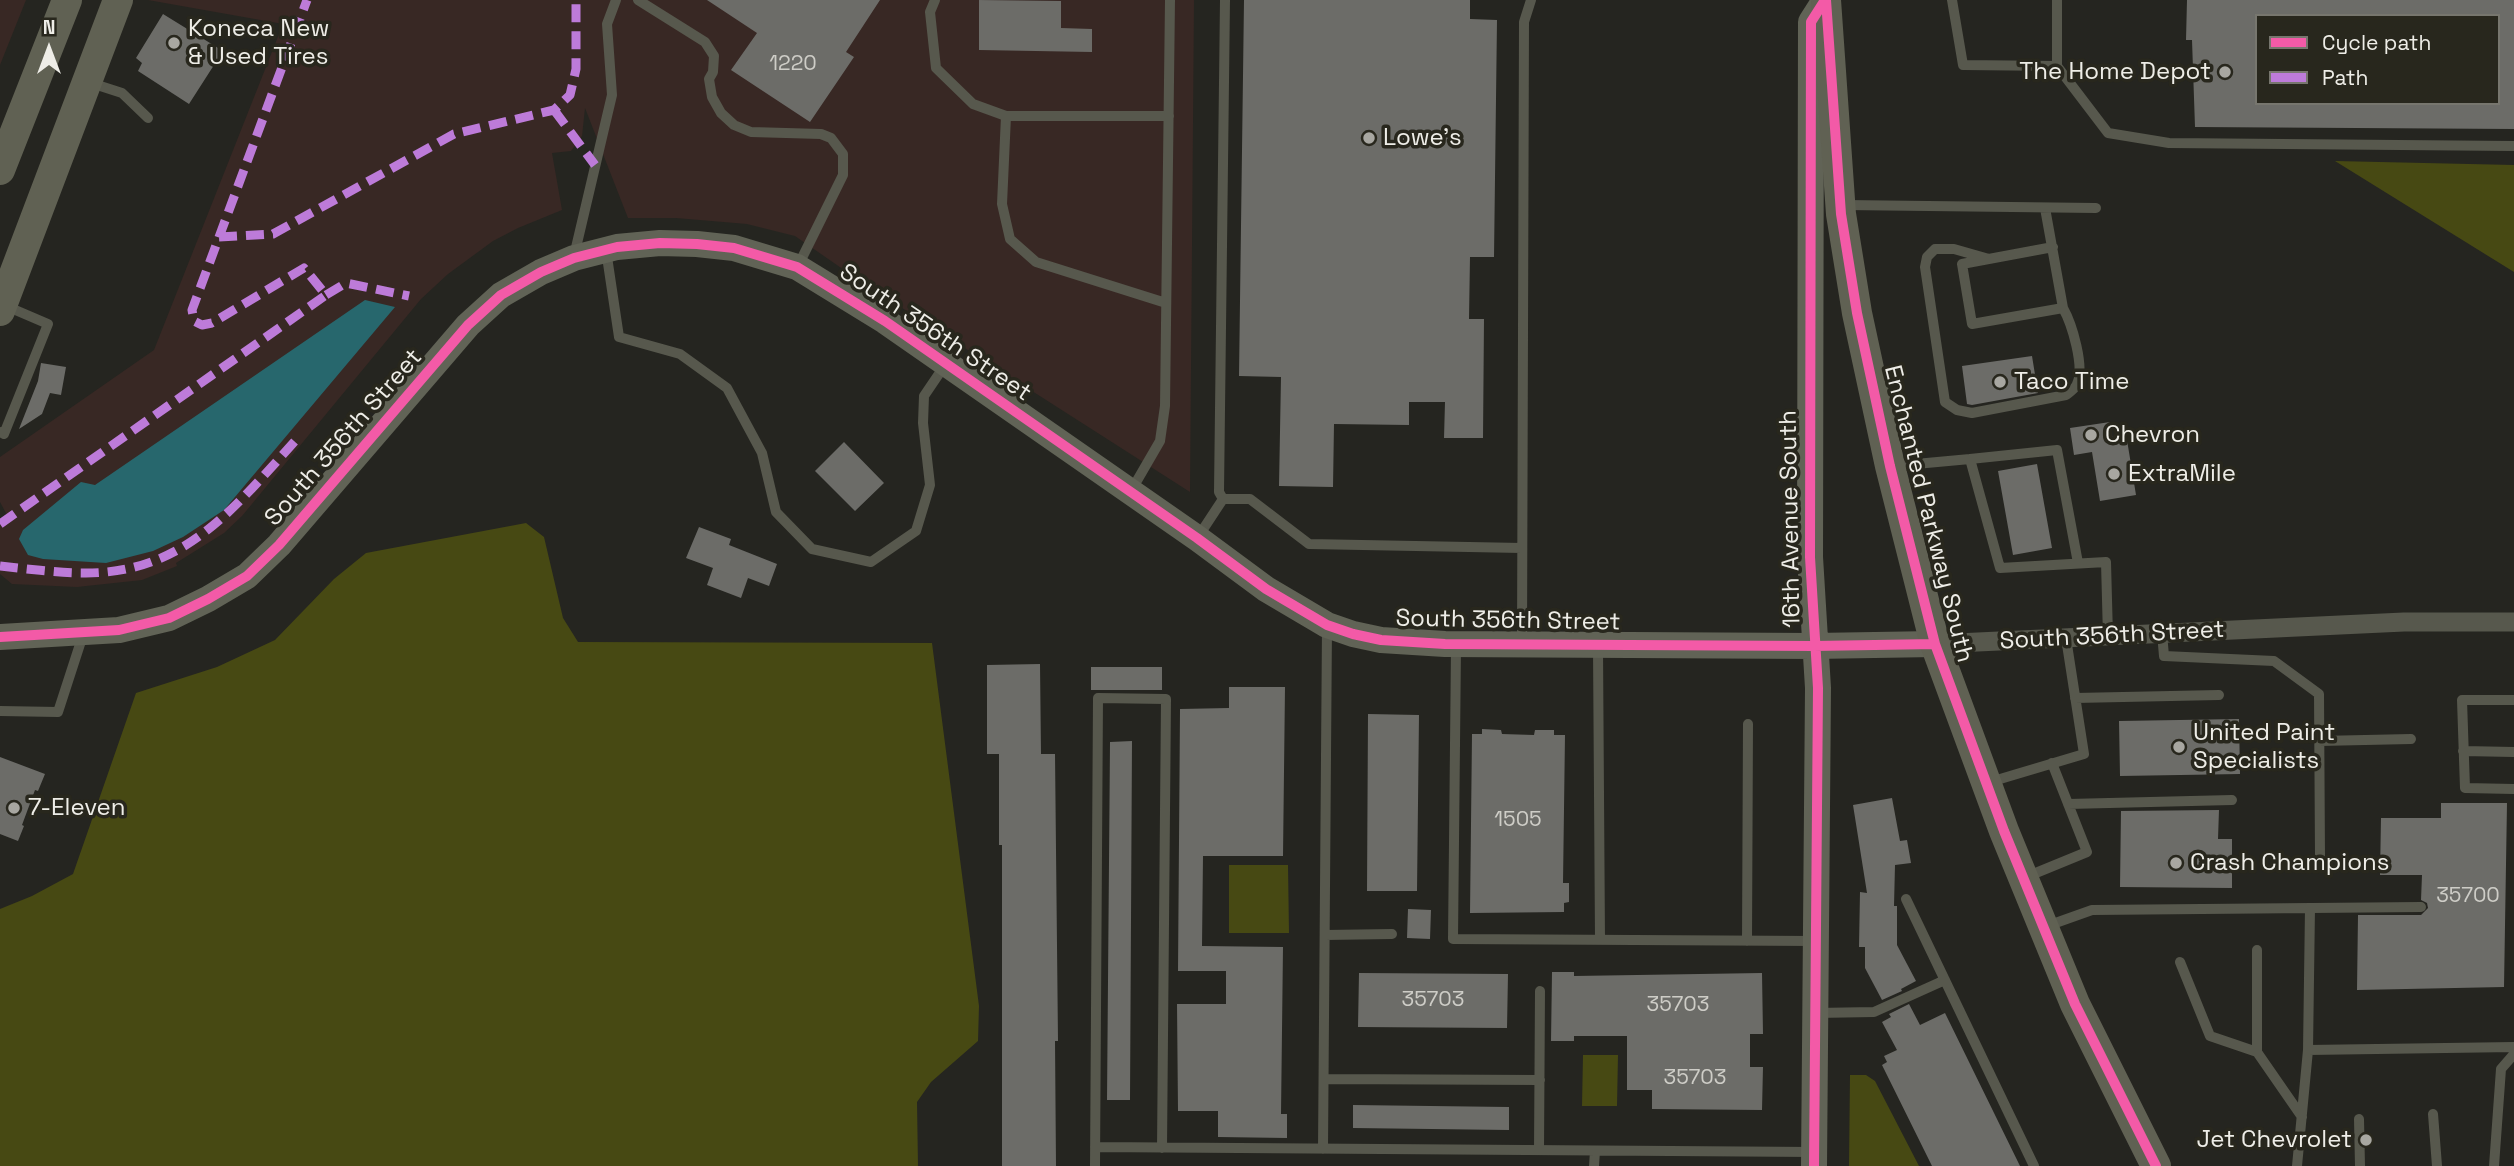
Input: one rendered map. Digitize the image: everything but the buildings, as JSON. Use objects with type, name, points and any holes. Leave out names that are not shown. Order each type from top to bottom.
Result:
[{"type":"main road","points":[[0,170],[67,0]]},
{"type":"main road","points":[[1,308],[118,0]]},
{"type":"main road","name":"Enchanted Parkway South","points":[[1825,0],[1840,205],[1857,313],[1890,466],[1935,644],[1986,783],[2075,1004],[2156,1166]]},
{"type":"main road","name":"16th Avenue South","points":[[1814,1159],[1818,688],[1810,558],[1811,22],[1825,0]]},
{"type":"main road","name":"South 356th Street","points":[[0,638],[119,630],[169,618],[247,576],[279,545],[468,326],[501,295],[541,272],[574,258],[606,250],[660,243],[734,248],[797,267],[885,321],[1266,589],[1327,625],[1353,634],[1381,639],[1456,644],[1935,644]]},
{"type":"street","name":"South 356th Street","points":[[1935,644],[2108,638],[2404,622],[2514,622]]},
{"type":"lane","points":[[574,258],[612,95],[607,24],[616,0]]},
{"type":"lane","points":[[638,0],[711,48],[715,64],[709,79],[712,97],[721,113],[734,125],[751,132],[821,134],[838,145],[843,155],[843,175],[797,267]]},
{"type":"lane","points":[[935,0],[930,12],[936,68],[973,104],[1006,116],[1169,116]]},
{"type":"lane","points":[[1130,492],[1160,441],[1165,406],[1170,0]]},
{"type":"lane","points":[[1223,499],[1219,492],[1225,0]]},
{"type":"lane","points":[[1522,643],[1524,22],[1531,0]]},
{"type":"lane","points":[[1952,0],[1963,65],[2057,66]]},
{"type":"lane","points":[[2057,0],[2057,66],[2108,132],[2169,144],[2514,146]]},
{"type":"lane","points":[[87,81],[122,93],[148,118]]},
{"type":"lane","points":[[1006,116],[1002,204],[1010,239],[1036,262],[1166,303]]},
{"type":"lane","points":[[1840,205],[2096,208]]},
{"type":"lane","points":[[1989,259],[1954,249],[1934,249],[1927,257],[1925,267],[1945,402],[1957,410],[1972,413],[2066,396],[2076,387],[2079,377],[2078,362],[2071,322],[2063,308],[2045,208]]},
{"type":"lane","points":[[2053,247],[1962,264],[1972,324],[2063,308]]},
{"type":"lane","points":[[606,250],[619,337],[680,354],[727,388],[762,453],[776,513],[812,549],[871,562],[916,531],[930,485],[923,423],[924,397],[946,363]]},
{"type":"lane","points":[[0,432],[4,434],[48,324],[1,308]]},
{"type":"lane","points":[[1890,466],[2057,450],[2078,563]]},
{"type":"lane","points":[[1970,459],[2000,568],[2106,562],[2108,638]]},
{"type":"lane","points":[[1197,538],[1223,499]]},
{"type":"lane","points":[[1223,499],[1250,499],[1308,544],[1522,548]]},
{"type":"lane","points":[[1323,1149],[1327,625]]},
{"type":"lane","points":[[0,711],[58,712],[83,632]]},
{"type":"lane","points":[[2162,633],[2164,656],[2274,662],[2319,694],[2320,858]]},
{"type":"lane","points":[[1986,783],[2084,754],[2066,638]]},
{"type":"lane","points":[[1456,644],[1453,939],[1815,941]]},
{"type":"lane","points":[[1598,644],[1600,940]]},
{"type":"lane","points":[[2075,698],[2218,695]]},
{"type":"lane","points":[[1095,1166],[1098,698],[1166,699],[1162,1147]]},
{"type":"lane","points":[[2514,700],[2462,700],[2465,788],[2514,789]]},
{"type":"lane","points":[[1747,941],[1748,724]]},
{"type":"lane","points":[[2319,741],[2412,739]]},
{"type":"lane","points":[[2463,751],[2514,752]]},
{"type":"lane","points":[[2024,878],[2087,852],[2052,763]]},
{"type":"lane","points":[[2068,804],[2232,800]]},
{"type":"lane","points":[[1906,899],[2034,1166]]},
{"type":"lane","points":[[2044,928],[2092,910],[2421,907]]},
{"type":"lane","points":[[2297,1166],[2308,1050],[2310,908]]},
{"type":"lane","points":[[1325,935],[1392,934]]},
{"type":"lane","points":[[2257,950],[2257,1052],[2302,1117]]},
{"type":"lane","points":[[2180,962],[2210,1036],[2257,1052]]},
{"type":"lane","points":[[1815,1013],[1874,1012],[1945,980]]},
{"type":"lane","points":[[1539,1150],[1541,991]]},
{"type":"lane","points":[[2308,1050],[2514,1047]]},
{"type":"lane","points":[[2494,1166],[2501,1069],[2514,1054]]},
{"type":"lane","points":[[1324,1079],[1540,1080]]},
{"type":"lane","points":[[2433,1114],[2437,1166]]},
{"type":"lane","points":[[2359,1119],[2360,1166]]},
{"type":"lane","points":[[1095,1147],[1539,1150],[1814,1159]]},
{"type":"lane","points":[[1594,1166],[1595,1151]]},
{"type":"shaded area","points":[[0,0],[26,0],[0,65]]},
{"type":"shaded area","points":[[148,0],[1194,0],[1190,492],[860,281],[795,236],[747,224],[676,218],[628,218],[585,108],[582,136],[571,151],[552,153],[562,210],[493,241],[448,274],[421,299],[242,516],[224,533],[176,563],[177,566],[142,580],[77,587],[12,584],[0,574],[0,519],[7,515],[0,502],[0,457],[154,350],[283,24]]},
{"type":"shaded area","points":[[2335,161],[2514,165],[2514,272]]},
{"type":"shaded area","points":[[526,523],[544,537],[563,618],[578,642],[932,643],[979,1006],[978,1041],[931,1082],[917,1102],[918,1166],[0,1166],[0,909],[32,896],[73,874],[136,693],[217,667],[275,640],[334,579],[366,553]]},
{"type":"shaded area","points":[[1229,865],[1288,865],[1289,933],[1229,933]]},
{"type":"shaded area","points":[[1583,1055],[1618,1055],[1617,1106],[1582,1106]]},
{"type":"shaded area","points":[[1850,1075],[1866,1075],[1875,1081],[1919,1166],[1849,1166]]},
{"type":"water","points":[[365,300],[395,307],[224,510],[183,537],[153,551],[106,563],[43,559],[28,555],[19,539],[23,530],[81,482],[95,485]]},
{"type":"marked path","points":[[0,524],[326,295],[304,268],[212,323],[202,325],[194,321],[192,310],[307,0]]},
{"type":"marked path","points":[[219,237],[273,234],[454,134],[554,110],[570,95],[576,69],[576,0]]},
{"type":"marked path","points":[[554,110],[595,165]]},
{"type":"marked path","points":[[326,295],[346,283],[409,296]]},
{"type":"marked path","points":[[0,566],[86,573],[121,570],[152,562],[180,549],[229,512],[296,440]]},
{"type":"cycle path","points":[[1814,1166],[1818,688],[1810,557],[1811,22],[1825,0]]},
{"type":"cycle path","points":[[1826,0],[1841,214],[1857,313],[1890,466],[1935,644],[2004,831],[2075,1004],[2156,1166]]},
{"type":"cycle path","points":[[0,637],[119,630],[169,618],[247,576],[279,545],[468,325],[501,295],[541,272],[574,258],[617,247],[660,243],[734,248],[797,267],[885,321],[1266,589],[1327,625],[1353,634],[1381,640],[1445,644],[1935,644]]},
{"type":"place","name":"Koneca New & Used Tires","points":[[174,43]]},
{"type":"place","name":"The Home Depot","points":[[2225,72]]},
{"type":"place","name":"Lowe's","points":[[1369,138]]},
{"type":"place","name":"Taco Time","points":[[2000,382]]},
{"type":"place","name":"Chevron","points":[[2091,435]]},
{"type":"place","name":"ExtraMile","points":[[2114,474]]},
{"type":"place","name":"United Paint Specialists","points":[[2179,747]]},
{"type":"place","name":"7-Eleven","points":[[14,808]]},
{"type":"place","name":"Crash Champions","points":[[2176,863]]},
{"type":"place","name":"Jet Chevrolet","points":[[2366,1140]]}]
